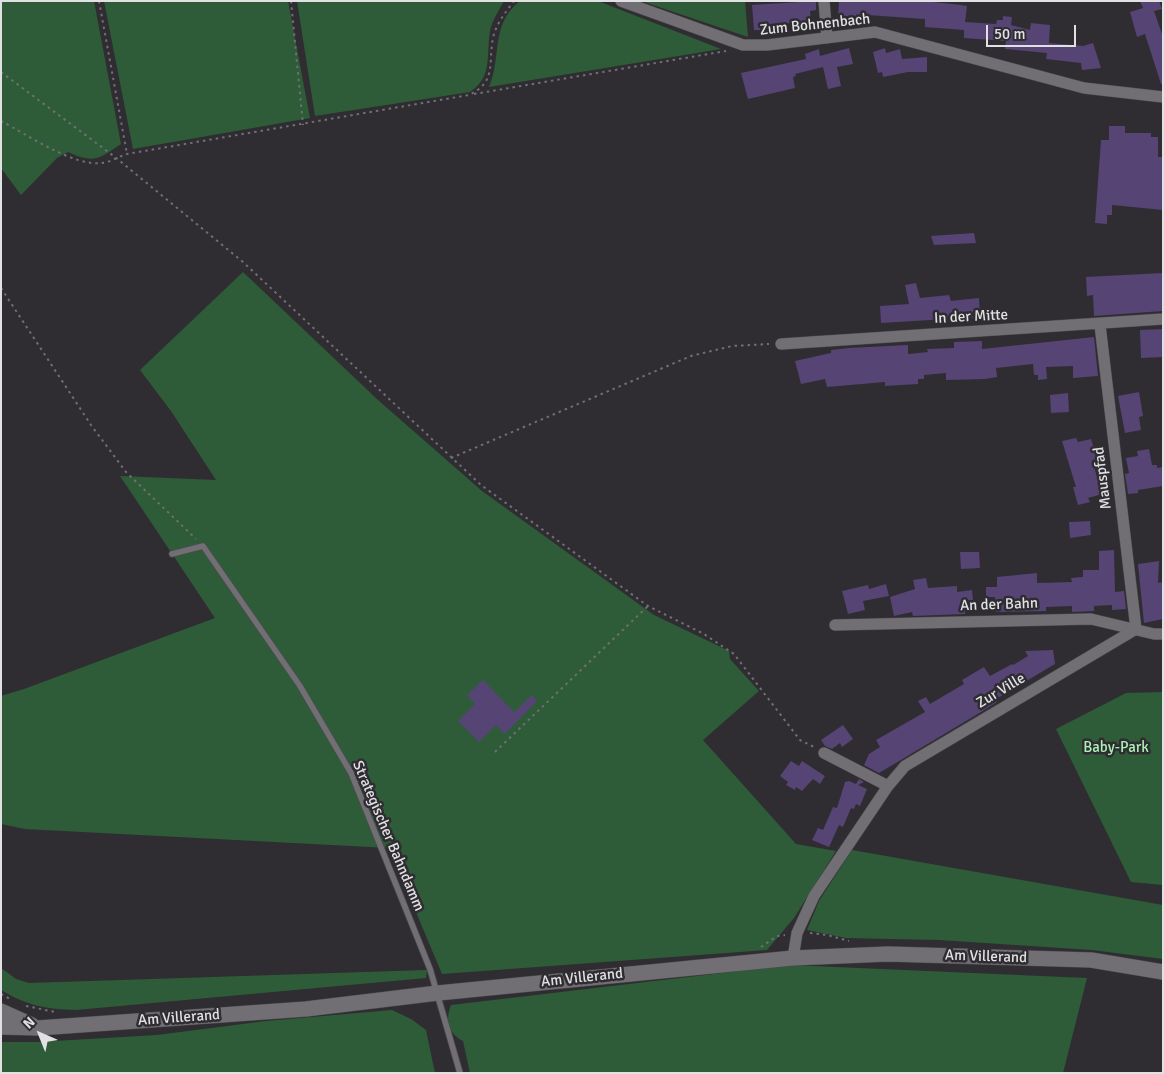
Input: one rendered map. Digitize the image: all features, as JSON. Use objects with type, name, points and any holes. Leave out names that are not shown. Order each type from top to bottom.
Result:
[{"type":"main road","name":"Am Villerand","points":[[1,1028],[38,1028],[306,1009],[438,993],[793,958],[888,954],[1091,960],[1163,972]]},
{"type":"main road","points":[[1,1010],[38,1028]]},
{"type":"street","name":"Zum Bohnenbach","points":[[621,1],[743,45],[768,46],[875,32],[1084,88],[1163,98]]},
{"type":"street","points":[[824,1],[827,38]]},
{"type":"street","name":"In der Mitte","points":[[781,344],[1163,319]]},
{"type":"street","name":"Mauspfad","points":[[1100,324],[1136,629]]},
{"type":"street","name":"An der Bahn","points":[[834,625],[1091,618],[1154,634],[1163,634]]},
{"type":"street","name":"Zur Ville","points":[[793,958],[797,934],[805,911],[888,786],[905,766],[1136,629]]},
{"type":"street","points":[[824,753],[888,786]]},
{"type":"lane","points":[[172,554],[203,546]]},
{"type":"lane","name":"Strategischer Bahndamm","points":[[203,546],[300,686],[351,774],[430,969],[460,1073]]},
{"type":"path","points":[[100,1],[127,154]]},
{"type":"path","points":[[292,1],[303,125]]},
{"type":"path","points":[[469,95],[480,90],[487,82],[496,26],[514,1]]},
{"type":"path","points":[[1,121],[81,162],[103,164],[115,157],[127,154],[727,51]]},
{"type":"path","points":[[1,72],[115,157],[243,262],[481,485],[648,606],[704,634],[734,654],[800,740],[824,753]]},
{"type":"path","points":[[1,288],[91,425],[126,472],[203,546]]},
{"type":"path","points":[[451,458],[691,356],[732,346],[781,344]]},
{"type":"path","points":[[495,752],[648,606]]},
{"type":"path","points":[[1,994],[14,1001]]},
{"type":"path","points":[[20,1005],[56,1012]]},
{"type":"green space","points":[[1,1],[94,1],[121,144],[101,156],[90,159],[68,152],[57,158],[21,195],[1,168]]},
{"type":"green space","points":[[104,1],[288,1],[310,118],[133,149]]},
{"type":"green space","points":[[297,1],[504,1],[491,27],[485,72],[482,80],[470,92],[315,116]]},
{"type":"green space","points":[[520,1],[598,1],[721,49],[489,87],[493,76],[500,30],[504,20]]},
{"type":"green space","points":[[641,1],[745,1],[748,37]]},
{"type":"green space","points":[[243,272],[378,400],[482,491],[654,615],[729,651],[730,659],[759,691],[703,740],[796,844],[836,851],[794,918],[767,950],[442,974],[389,848],[25,829],[1,824],[1,696],[215,618],[120,476],[216,480],[171,411],[140,370]]},
{"type":"green space","name":"Baby-Park","points":[[1163,692],[1163,885],[1131,882],[1056,729],[1126,693]]},
{"type":"green space","points":[[852,850],[1163,905],[1163,959],[1092,950],[939,940],[846,938],[807,930],[819,901]]},
{"type":"green space","points":[[790,965],[1087,978],[1063,1073],[470,1073],[463,1041],[451,1030],[448,1021],[451,1005]]},
{"type":"green space","points":[[1,968],[16,979],[29,983],[427,970],[426,978],[76,1010],[37,1006],[1,990]]},
{"type":"green space","points":[[392,1010],[411,1019],[426,1030],[435,1073],[1,1073],[1,1042],[37,1042],[157,1035],[266,1021]]},
{"type":"building","points":[[816,1],[816,10],[810,11],[811,22],[773,24],[773,29],[764,34],[759,30],[754,30],[752,5]]},
{"type":"building","points":[[839,1],[924,1],[961,5],[967,6],[965,22],[996,24],[997,20],[1003,20],[1003,16],[1012,17],[1011,25],[1030,30],[1031,23],[1050,25],[1049,43],[1083,46],[1093,43],[1101,68],[1082,70],[1081,63],[1046,59],[1047,53],[1005,49],[1006,41],[964,38],[964,30],[925,27],[925,19],[867,15],[867,17],[838,16]]},
{"type":"building","points":[[1140,1],[1159,1],[1162,9],[1154,11],[1163,37],[1163,84],[1161,84],[1145,34],[1137,37],[1130,12],[1143,8]]},
{"type":"building","points":[[849,48],[853,64],[837,67],[841,86],[828,89],[823,67],[795,74],[796,76],[793,77],[795,88],[748,99],[741,73],[806,59],[805,54],[819,49],[820,56]]},
{"type":"building","points":[[885,48],[886,53],[900,49],[902,59],[927,57],[927,72],[908,72],[883,77],[882,72],[878,73],[873,52]]},
{"type":"building","points":[[1109,126],[1125,126],[1125,133],[1151,133],[1151,137],[1158,137],[1158,157],[1163,157],[1163,210],[1112,205],[1112,215],[1107,215],[1107,224],[1095,223],[1101,140],[1109,140]]},
{"type":"building","points":[[974,233],[976,243],[934,245],[931,236]]},
{"type":"building","points":[[1163,273],[1163,311],[1094,316],[1093,295],[1087,296],[1086,277]]},
{"type":"building","points":[[916,283],[920,298],[949,295],[951,301],[979,298],[980,317],[881,323],[880,306],[909,304],[905,285]]},
{"type":"building","points":[[1163,329],[1163,357],[1141,358],[1140,330]]},
{"type":"building","points":[[1094,337],[1098,376],[1073,378],[1073,366],[1046,367],[1047,379],[1038,380],[1038,375],[1034,375],[1033,364],[996,368],[997,377],[985,379],[946,380],[946,373],[924,375],[924,379],[918,379],[918,384],[885,386],[885,382],[827,387],[825,379],[801,384],[795,361],[831,353],[831,350],[849,348],[908,345],[908,354],[928,352],[927,349],[954,348],[954,342],[982,341],[982,349]]},
{"type":"building","points":[[1139,392],[1143,416],[1139,417],[1141,430],[1125,433],[1118,396]]},
{"type":"building","points":[[1068,393],[1069,412],[1051,413],[1050,395]]},
{"type":"building","points":[[1076,438],[1078,442],[1091,439],[1097,459],[1092,460],[1102,494],[1088,498],[1090,502],[1078,505],[1073,487],[1076,487],[1062,441]]},
{"type":"building","points":[[1149,449],[1152,465],[1157,465],[1157,468],[1163,467],[1163,486],[1138,490],[1138,493],[1128,494],[1125,474],[1129,473],[1126,458],[1138,456],[1137,451]]},
{"type":"building","points":[[1090,521],[1091,535],[1070,538],[1069,522]]},
{"type":"building","points":[[1114,550],[1115,592],[1124,591],[1126,609],[1112,610],[1112,605],[1094,606],[1094,611],[1072,612],[1072,606],[1046,607],[1046,611],[996,612],[995,597],[986,597],[986,587],[997,587],[997,577],[1037,573],[1037,583],[1072,582],[1071,578],[1083,577],[1083,570],[1099,570],[1099,551]]},
{"type":"building","points":[[960,552],[979,552],[980,568],[961,569]]},
{"type":"building","points":[[1159,561],[1158,583],[1163,582],[1163,619],[1144,623],[1138,564]]},
{"type":"building","points":[[926,578],[928,588],[957,586],[957,592],[972,590],[973,600],[965,601],[965,614],[913,616],[912,612],[894,616],[890,597],[915,589],[913,580]]},
{"type":"building","points":[[886,584],[889,596],[863,601],[865,610],[848,614],[842,591],[868,585],[869,589]]},
{"type":"building","points":[[1053,650],[1055,664],[996,699],[997,702],[981,712],[879,773],[864,765],[869,754],[880,747],[876,740],[925,712],[918,701],[926,697],[930,704],[964,684],[962,680],[984,667],[990,676],[1028,656],[1025,651]]},
{"type":"building","points":[[483,680],[514,712],[532,695],[537,701],[505,734],[496,725],[479,742],[458,721],[475,704],[467,695]]},
{"type":"building","points":[[843,725],[853,739],[842,747],[840,743],[832,749],[825,746],[821,740]]},
{"type":"building","points":[[791,761],[799,766],[802,761],[825,776],[820,784],[813,779],[802,791],[796,787],[795,790],[786,785],[788,782],[780,776]]},
{"type":"building","points":[[859,779],[864,782],[858,785],[867,789],[860,806],[856,804],[854,809],[851,808],[843,827],[839,825],[829,847],[812,840],[818,828],[823,830],[833,807],[837,808],[845,782],[849,781],[856,784]]}]
